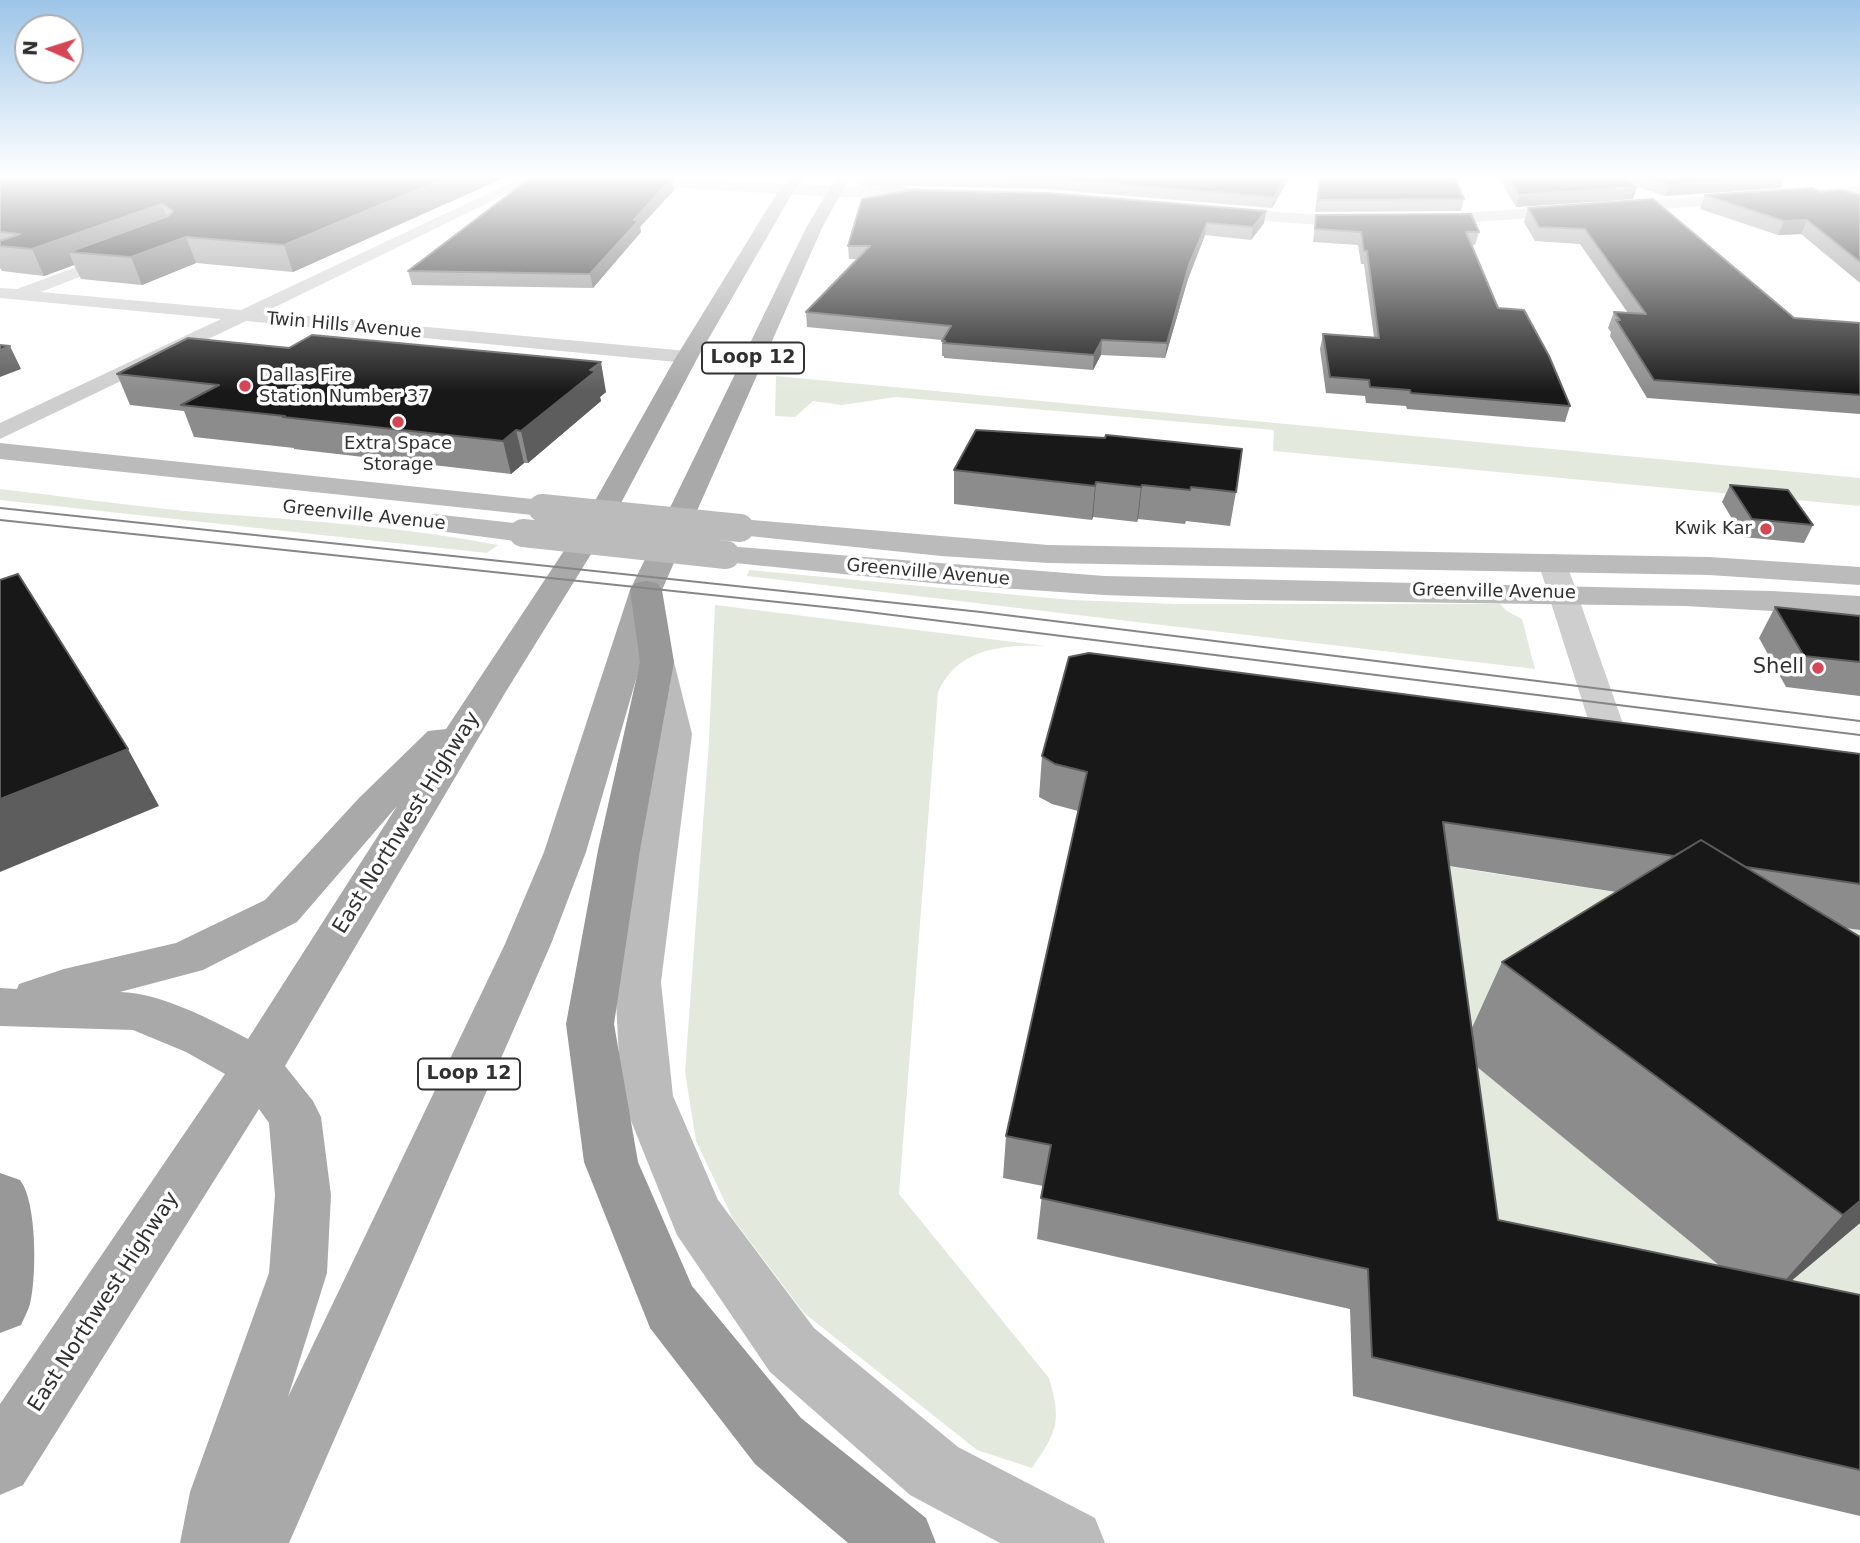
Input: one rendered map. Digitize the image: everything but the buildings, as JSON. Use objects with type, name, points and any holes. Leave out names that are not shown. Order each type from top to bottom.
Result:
[{"type":"highway","points":[[646,590],[657,662],[619,850],[590,1024],[611,1162],[671,1307],[778,1441],[901,1543]]},
{"type":"highway","points":[[0,1198],[3,1201],[4,1272],[0,1304]]},
{"type":"main road","name":"East Northwest Highway","points":[[0,1462],[257,1069],[487,693],[597,522],[687,356],[753,248]]},
{"type":"main road","name":"Loop 12","points":[[254,1543],[528,944],[565,852],[646,590],[805,248]]},
{"type":"main road","name":"Greenville Avenue","points":[[0,451],[542,508],[733,542],[1053,584],[1161,589],[1562,593],[1860,606]]},
{"type":"main road","name":"Greenville Avenue","points":[[0,476],[330,512]]},
{"type":"main road","name":"Greenville Avenue","points":[[413,521],[523,533],[940,547],[1048,554],[1709,566],[1860,576]]},
{"type":"main road","points":[[657,662],[673,734],[638,982],[648,1096],[697,1217],[792,1350],[934,1471],[1070,1543]]},
{"type":"main road","points":[[2,1007],[64,987],[187,958],[281,911],[373,807],[487,693]]},
{"type":"main road","points":[[2,1007],[137,1011],[203,1038],[257,1069],[295,1117],[303,1195],[298,1273],[224,1492],[215,1543]]},
{"type":"street","points":[[0,432],[385,248]]},
{"type":"street","points":[[9,294],[136,250]]},
{"type":"street","name":"Twin Hills Avenue","points":[[9,294],[687,356]]},
{"type":"street","points":[[1552,562],[1610,735]]},
{"type":"shaded area","points":[[776,376],[1860,478],[1860,506],[1273,451],[1274,430],[896,397],[842,405],[813,401],[795,417],[775,416]]},
{"type":"shaded area","points":[[0,489],[185,511],[381,528],[498,545],[487,553],[0,500]]},
{"type":"shaded area","points":[[749,570],[1071,600],[1178,604],[1500,604],[1522,619],[1535,669],[747,576]]},
{"type":"shaded area","points":[[715,605],[1046,646],[1013,647],[983,652],[957,666],[938,692],[899,1194],[1049,1378],[1055,1406],[1055,1426],[1047,1445],[1032,1468],[977,1450],[804,1313],[733,1219],[696,1141],[685,1072],[709,741]]},
{"type":"shaded area","points":[[1400,859],[1860,930],[1860,1343],[1475,1261]]},
{"type":"tram line","points":[[0,508],[981,612],[1860,721]]},
{"type":"tram line","points":[[0,520],[844,609],[1860,735]]},
{"type":"place","name":"Dallas Fire Station Number 37","points":[[245,386]]},
{"type":"place","name":"Extra Space Storage","points":[[398,422]]},
{"type":"place","name":"Kwik Kar","points":[[1766,529]]},
{"type":"place","name":"Shell","points":[[1818,668]]}]
